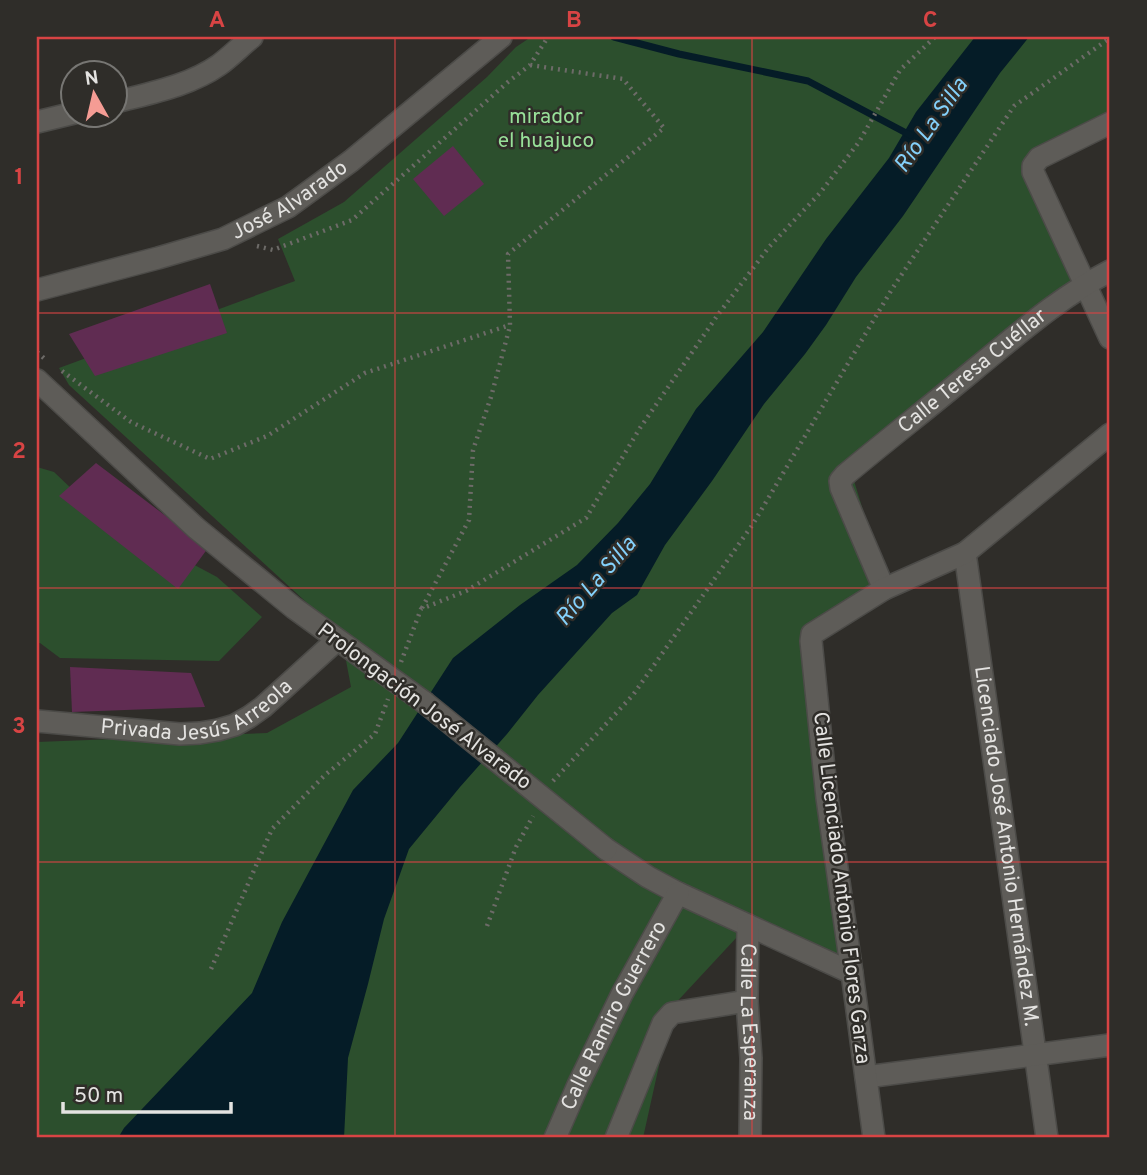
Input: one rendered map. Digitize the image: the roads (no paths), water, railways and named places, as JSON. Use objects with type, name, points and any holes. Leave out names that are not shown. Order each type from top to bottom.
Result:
[{"type":"street","points":[[130,98],[196,78],[218,66],[252,37]]},
{"type":"street","name":"José Alvarado","points":[[37,290],[223,239],[288,207],[319,186],[501,37]]},
{"type":"street","points":[[37,122],[60,116]]},
{"type":"street","points":[[1110,123],[1040,158],[1033,166],[1034,176],[1110,338]]},
{"type":"street","name":"Calle Teresa Cuéllar","points":[[884,589],[840,481],[907,422],[1032,323],[1085,284],[1110,271]]},
{"type":"street","name":"Prolongación José Alvarado","points":[[37,380],[196,528],[294,608],[424,702],[606,849],[678,893],[852,973]]},
{"type":"street","points":[[884,589],[965,553],[1110,434]]},
{"type":"street","name":"Licenciado José Antonio Hernández M.","points":[[965,553],[1047,1138]]},
{"type":"street","name":"Calle Licenciado Antonio Flores Garza","points":[[874,1138],[827,798],[811,637],[814,631],[884,589]]},
{"type":"street","name":"Privada Jesús Arreola","points":[[37,721],[180,734],[218,730],[235,725],[263,707],[337,640]]},
{"type":"street","name":"Calle Ramiro Guerrero","points":[[555,1138],[622,994],[678,893]]},
{"type":"street","name":"Calle La Esperanza","points":[[748,925],[750,1138]]},
{"type":"street","points":[[616,1138],[667,1017],[672,1013],[747,1001]]},
{"type":"street","points":[[866,1077],[1110,1045]]},
{"type":"water","name":"Río La Silla","points":[[975,37],[1029,37],[1000,73],[903,216],[856,277],[826,325],[764,404],[665,545],[637,595],[612,613],[538,695],[409,849],[384,919],[348,1058],[344,1138],[118,1138],[124,1128],[252,993],[282,922],[353,790],[398,743],[453,658],[520,605],[577,565],[618,523],[650,484],[696,409],[763,332],[826,239],[889,158],[916,112]]},
{"type":"waterway","name":"Río La Silla","points":[[614,37],[679,54],[808,81],[910,135]]},
{"type":"park label","name":"mirador el huajuco","points":[[546,129]]}]
